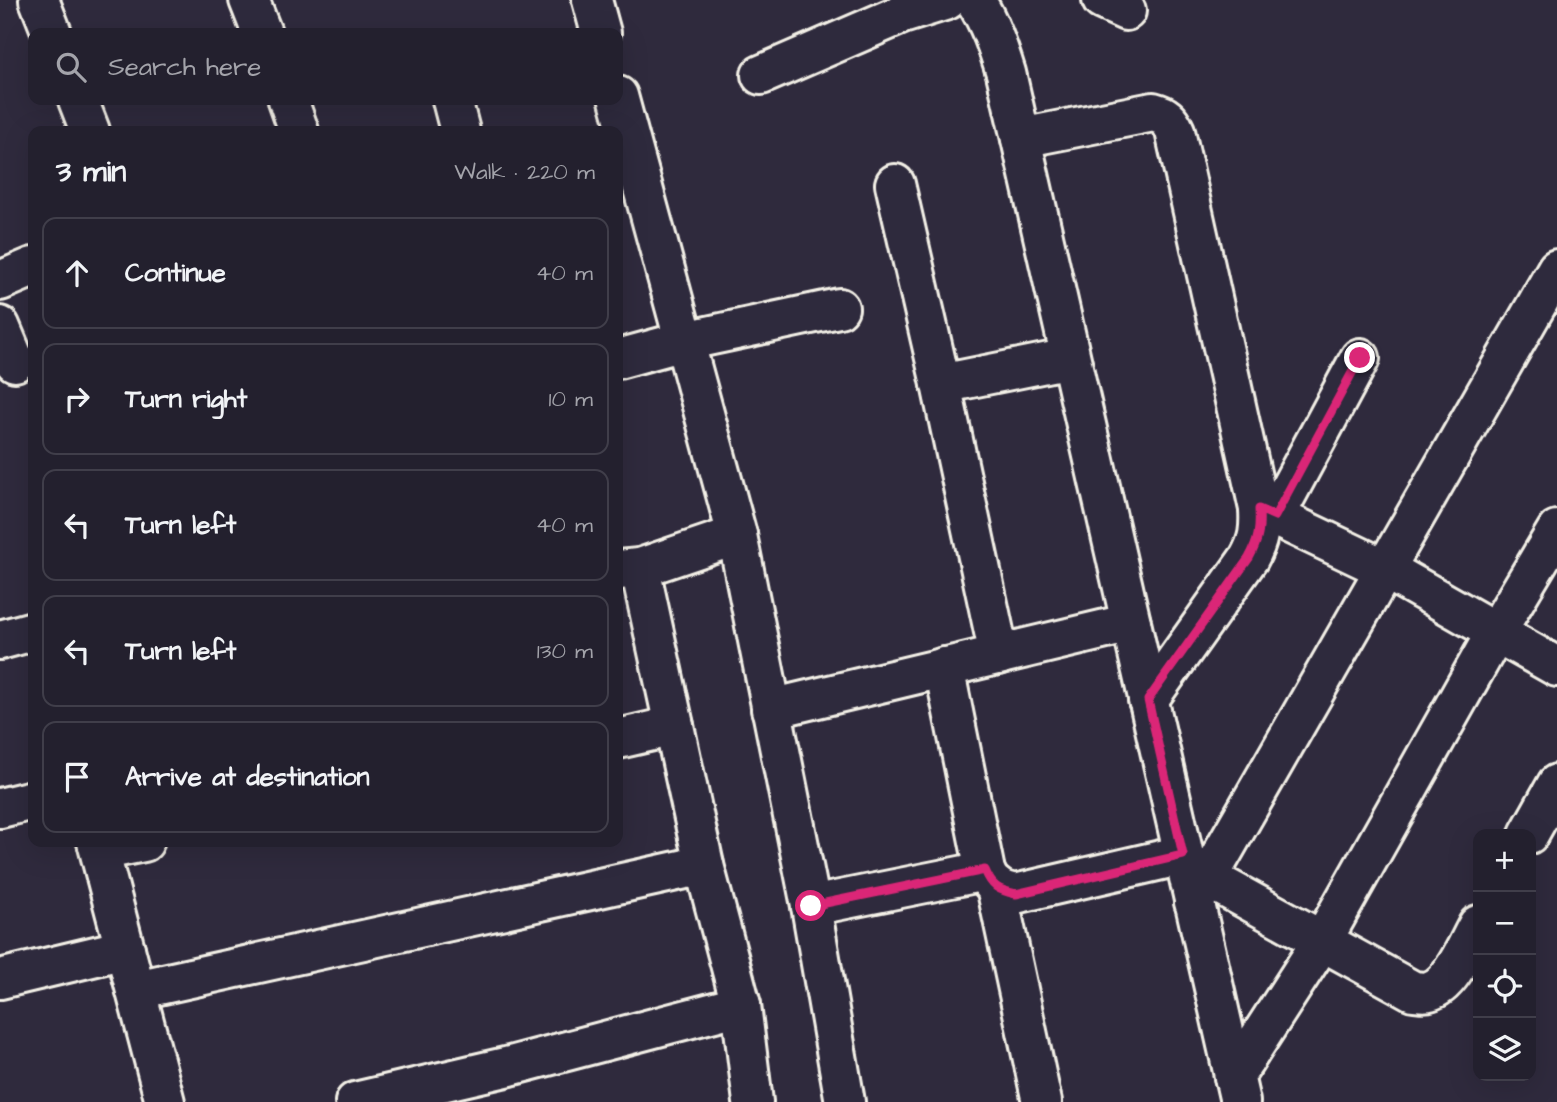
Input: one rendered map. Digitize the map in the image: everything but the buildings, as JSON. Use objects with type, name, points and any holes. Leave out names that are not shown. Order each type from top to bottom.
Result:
[{"type":"street","points":[[39,0],[50,28]]},
{"type":"street","points":[[248,0],[260,28]]},
{"type":"street","points":[[592,0],[600,28]]},
{"type":"street","points":[[761,75],[902,13],[947,0]]},
{"type":"street","points":[[988,6],[1021,138],[1148,700],[1195,878],[1237,1090]]},
{"type":"street","points":[[80,105],[88,126]]},
{"type":"street","points":[[290,105],[297,126]]},
{"type":"street","points":[[453,105],[459,126]]},
{"type":"street","points":[[619,105],[622,126]]},
{"type":"street","points":[[1021,138],[1153,112],[1164,115],[1171,122],[1267,513]]},
{"type":"street","points":[[623,134],[629,179],[684,341],[737,535],[811,906],[845,1102]]},
{"type":"street","points":[[895,184],[999,655]]},
{"type":"street","points":[[0,281],[28,269]]},
{"type":"street","points":[[1195,878],[1385,569],[1557,269]]},
{"type":"street","points":[[623,358],[684,341],[839,308]]},
{"type":"street","points":[[0,326],[16,362]]},
{"type":"street","points":[[941,384],[1070,358]]},
{"type":"street","points":[[1148,700],[1249,558],[1267,513],[1360,358]]},
{"type":"street","points":[[1267,513],[1385,569],[1557,667]]},
{"type":"street","points":[[1237,1090],[1496,632],[1557,530]]},
{"type":"street","points":[[737,535],[629,569],[674,726],[704,864],[741,1005],[753,1102]]},
{"type":"street","points":[[771,709],[1131,623]]},
{"type":"street","points":[[0,640],[28,632]]},
{"type":"street","points":[[944,667],[1042,1102]]},
{"type":"street","points":[[623,737],[674,726]]},
{"type":"street","points":[[1532,829],[1557,784]]},
{"type":"street","points":[[0,808],[28,801]]},
{"type":"street","points":[[99,847],[165,1102]]},
{"type":"street","points":[[136,990],[704,864]]},
{"type":"street","points":[[811,906],[990,878]]},
{"type":"street","points":[[990,878],[1001,891],[1016,894],[1195,878],[1413,990],[1427,992],[1440,986],[1449,977],[1473,934]]},
{"type":"street","points":[[0,979],[125,948]]},
{"type":"street","points":[[355,1102],[510,1066],[741,1005]]},
{"type":"route","points":[[811,906],[985,870],[990,882],[1001,891],[1016,894],[1183,855],[1148,700],[1249,558],[1260,528],[1259,509],[1275,516],[1360,358]]}]
